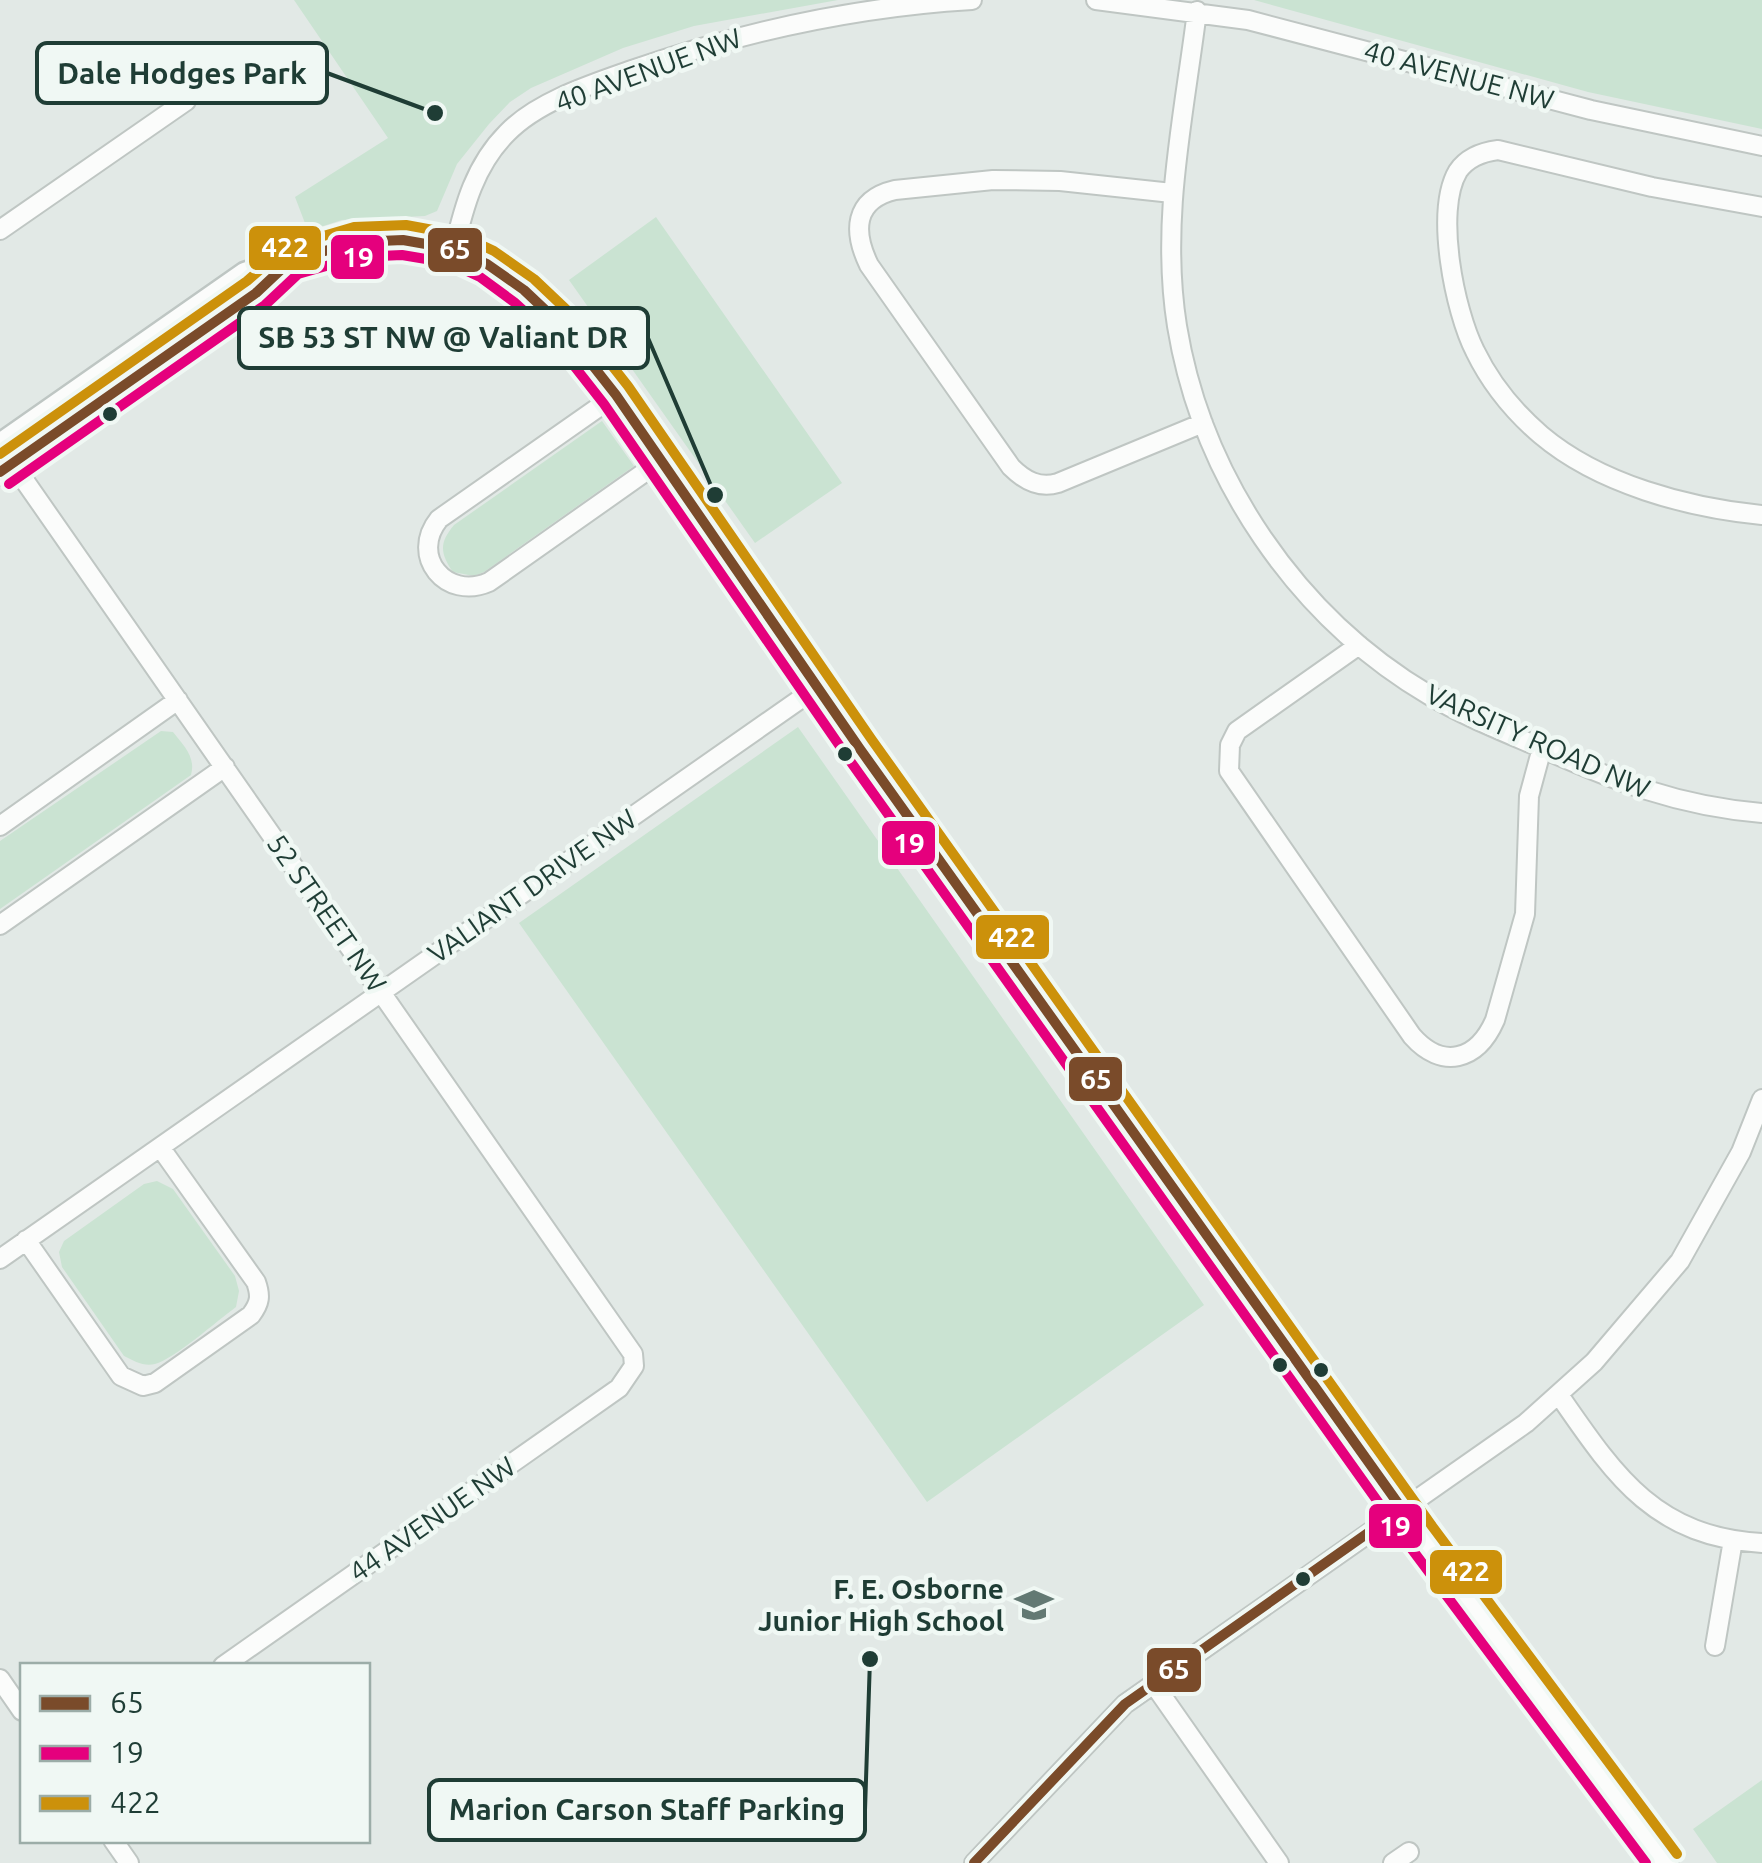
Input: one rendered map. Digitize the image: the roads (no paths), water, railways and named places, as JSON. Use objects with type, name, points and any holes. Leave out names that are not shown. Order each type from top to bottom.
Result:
[{"type":"street","name":"40 AVENUE NW","points":[[454,249],[469,192],[491,150],[510,129],[566,96],[748,32],[873,9],[972,0]]},
{"type":"street","name":"40 AVENUE NW","points":[[1096,0],[1197,11],[1287,28],[1591,110],[1762,146]]},
{"type":"street","name":"VARSITY ROAD NW","points":[[1197,11],[1172,193],[1172,292],[1189,380],[1203,423],[1222,469],[1269,548],[1314,602],[1359,645],[1429,695],[1652,794],[1762,812]]},
{"type":"street","points":[[0,230],[186,100]]},
{"type":"street","points":[[1762,208],[1652,187],[1509,152],[1486,152],[1468,161],[1455,179],[1449,250],[1453,287],[1474,349],[1501,395],[1544,437],[1590,465],[1682,504],[1762,515]]},
{"type":"street","points":[[1172,193],[1060,181],[993,180],[895,190],[882,193],[865,208],[858,228],[859,239],[869,265],[1011,467],[1030,482],[1058,484],[1203,423]]},
{"type":"street","points":[[3,455],[246,275],[322,250],[374,240],[403,240],[454,249],[486,264],[524,290],[560,324],[616,395],[895,798],[1402,1510],[1665,1863]]},
{"type":"street","points":[[616,395],[439,519],[427,544],[434,570],[459,587],[489,582],[662,460]]},
{"type":"street","name":"52 STREET NW","points":[[3,455],[625,1339],[634,1366]]},
{"type":"street","points":[[1359,645],[1237,731],[1230,746],[1229,771],[1412,1036],[1431,1054],[1443,1058],[1470,1052],[1489,1034],[1495,1020],[1525,914],[1530,796],[1542,748]]},
{"type":"street","name":"VALIANT DRIVE NW","points":[[0,1259],[819,686]]},
{"type":"street","points":[[0,826],[178,700]]},
{"type":"street","points":[[0,924],[225,767]]},
{"type":"street","points":[[974,1863],[1106,1723],[1152,1683],[1526,1423],[1559,1396],[1631,1322],[1680,1261],[1742,1152],[1762,1099]]},
{"type":"street","points":[[26,1240],[121,1376],[143,1386],[155,1383],[251,1315],[259,1304],[260,1292],[160,1147]]},
{"type":"street","name":"44 AVENUE NW","points":[[227,1663],[620,1388],[634,1366]]},
{"type":"street","points":[[1559,1396],[1617,1477],[1634,1492],[1676,1522],[1732,1540],[1762,1543]]},
{"type":"street","points":[[1715,1646],[1732,1540]]},
{"type":"street","points":[[0,1679],[20,1708]]},
{"type":"street","points":[[1152,1683],[1279,1863]]},
{"type":"street","points":[[1393,1863],[1409,1852]]},
{"type":"place","name":"Dale Hodges Park","points":[[435,113]]},
{"type":"place","name":"SB 53 ST NW @ Valiant DR","points":[[715,495]]},
{"type":"place","name":"F. E. Osborne Junior High School","points":[[1034,1605]]},
{"type":"place","name":"Marion Carson Staff Parking","points":[[870,1659]]}]
